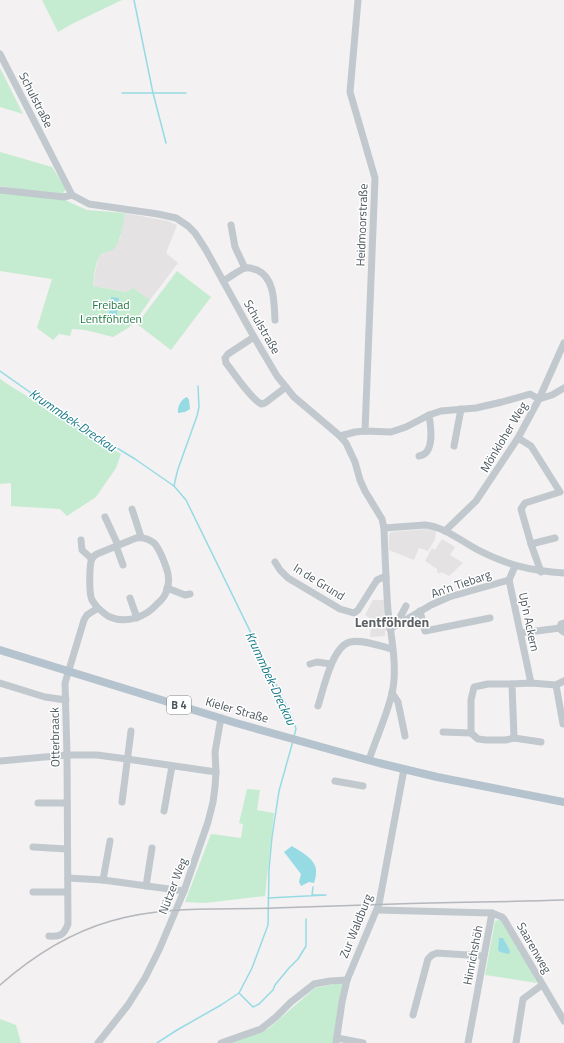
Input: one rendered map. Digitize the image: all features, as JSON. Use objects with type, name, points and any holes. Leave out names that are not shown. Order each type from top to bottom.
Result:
[{"type":"main road","name":"Kieler Straße","points":[[0,650],[221,718],[369,760],[437,777],[564,802]]},
{"type":"street","name":"Heidmoorstraße","points":[[358,0],[350,92],[375,178],[365,431]]},
{"type":"street","name":"Schulstraße","points":[[0,54],[72,195],[89,204],[176,218],[188,226],[199,239],[277,376],[294,397],[340,436],[348,447],[365,491],[382,519],[384,528],[386,576],[393,628],[392,649],[394,674],[392,693],[369,760]]},
{"type":"street","points":[[0,190],[64,197],[72,195]]},
{"type":"street","points":[[231,225],[235,247],[245,268]]},
{"type":"street","points":[[223,281],[245,268],[251,268],[259,271],[266,276],[272,291],[275,320]]},
{"type":"street","points":[[254,337],[228,354],[225,358],[226,363],[248,392],[257,402],[261,404],[265,403],[286,387]]},
{"type":"street","name":"Mönkloher Weg","points":[[445,530],[476,501],[518,438],[539,399],[564,343]]},
{"type":"street","points":[[340,436],[365,431],[391,432],[406,427],[429,415],[442,411],[476,408],[530,394],[539,399],[552,395],[564,388]]},
{"type":"street","points":[[454,446],[461,409]]},
{"type":"street","points":[[420,456],[424,456],[429,449],[431,428],[429,415]]},
{"type":"street","points":[[518,438],[531,446],[562,494],[525,502],[521,509],[541,572]]},
{"type":"street","points":[[132,509],[141,537]]},
{"type":"street","points":[[106,517],[124,565]]},
{"type":"street","points":[[384,528],[426,525],[432,526],[445,530],[477,550],[515,566],[541,572],[564,574]]},
{"type":"street","points":[[141,537],[153,542],[158,548],[167,571],[168,578],[165,595],[154,608],[137,618],[111,618],[98,608],[91,595],[92,559],[97,554],[117,545],[141,537]]},
{"type":"street","points":[[531,544],[555,538]]},
{"type":"street","points":[[81,540],[82,550],[92,559]]},
{"type":"street","name":"In de Grund","points":[[275,562],[288,578],[340,609],[354,613],[358,610],[377,580],[386,576]]},
{"type":"street","name":"Up'n Ackern","points":[[515,566],[509,580],[531,683]]},
{"type":"street","name":"An'n Tiebarg","points":[[393,628],[431,605],[449,597],[509,580]]},
{"type":"street","points":[[167,588],[185,595],[190,594]]},
{"type":"street","points":[[130,598],[137,618]]},
{"type":"street","points":[[393,628],[406,606]]},
{"type":"street","name":"Otterbraack","points":[[49,936],[57,936],[62,934],[68,924],[65,683],[84,620],[98,608]]},
{"type":"street","name":"An'n Tiebarg","points":[[420,612],[425,631],[490,618]]},
{"type":"street","points":[[521,633],[563,627]]},
{"type":"street","points":[[318,706],[331,664],[336,653],[343,646],[349,642],[363,641],[392,649]]},
{"type":"street","points":[[310,664],[317,662],[331,664]]},
{"type":"street","points":[[471,733],[471,700],[474,687],[488,684],[531,683],[556,685],[564,680]]},
{"type":"street","points":[[0,682],[45,697],[66,700]]},
{"type":"street","points":[[512,684],[514,738]]},
{"type":"street","points":[[556,685],[564,724]]},
{"type":"street","name":"Schulstraße","points":[[392,693],[398,702],[405,736]]},
{"type":"street","name":"Nützer Weg","points":[[98,1043],[128,1005],[145,978],[162,943],[184,890],[208,822],[215,787],[215,752],[221,718]]},
{"type":"street","points":[[122,802],[131,731]]},
{"type":"street","points":[[444,732],[471,733],[478,739],[486,740],[506,740],[514,738],[541,742]]},
{"type":"street","points":[[0,761],[67,755],[97,755],[127,758],[216,772]]},
{"type":"street","points":[[164,811],[172,766]]},
{"type":"street","name":"Zur Waldburg","points":[[336,1041],[347,980],[379,904],[404,769]]},
{"type":"street","points":[[335,782],[362,786]]},
{"type":"street","points":[[38,803],[67,803]]},
{"type":"street","points":[[103,880],[110,841]]},
{"type":"street","points":[[33,847],[67,849]]},
{"type":"street","points":[[146,886],[152,848]]},
{"type":"street","points":[[68,878],[103,880],[184,890]]},
{"type":"street","points":[[33,892],[67,892]]},
{"type":"street","name":"Hinrichshöh","points":[[377,910],[492,913],[468,1043]]},
{"type":"street","name":"Saarenweg","points":[[492,913],[504,919],[564,1021]]},
{"type":"street","points":[[413,1015],[428,959],[432,955],[437,953],[483,956]]},
{"type":"street","points":[[221,1043],[261,1029],[314,984],[347,980]]},
{"type":"street","points":[[516,1043],[523,999],[542,985]]},
{"type":"street","points":[[336,1041],[364,1043]]},
{"type":"shaded area","points":[[125,213],[168,221],[177,225],[166,253],[178,263],[150,300],[133,288],[126,292],[93,286],[99,257],[120,239]]},
{"type":"shaded area","points":[[426,529],[436,531],[435,539],[428,551],[419,548],[414,560],[389,550],[389,534],[391,532]]},
{"type":"shaded area","points":[[442,539],[455,547],[450,555],[463,563],[449,576],[441,572],[440,574],[437,572],[437,569],[425,561],[432,548],[435,550]]},
{"type":"shaded area","points":[[373,600],[384,600],[387,629],[385,636],[370,637],[372,620],[365,615]]},
{"type":"green space","points":[[42,0],[122,0],[58,32]]},
{"type":"green space","points":[[0,68],[23,114],[0,107]]},
{"type":"green space","points":[[0,152],[52,167],[66,189],[62,195],[0,186]]},
{"type":"green space","name":"Freibad Lentföhrden","points":[[0,192],[65,198],[67,201],[87,210],[125,213],[121,234],[116,246],[100,255],[98,259],[95,268],[93,286],[126,292],[133,288],[150,300],[134,323],[113,337],[85,330],[72,329],[70,336],[59,334],[53,340],[37,328],[52,279],[0,271]]},
{"type":"green space","points":[[177,271],[211,297],[171,350],[137,324]]},
{"type":"green space","points":[[0,379],[121,454],[116,468],[96,497],[67,516],[60,509],[11,506],[11,483],[0,484]]},
{"type":"green space","points":[[247,789],[260,790],[257,810],[274,813],[265,896],[205,903],[185,902],[211,834],[241,838],[243,824],[239,823]]},
{"type":"green space","points":[[503,919],[537,983],[485,975],[495,921]]},
{"type":"green space","points":[[344,982],[334,1043],[227,1043],[268,1029],[315,988]]},
{"type":"green space","points":[[0,1019],[16,1025],[21,1043],[0,1043]]},
{"type":"water","points":[[111,297],[119,298],[116,321],[108,320]]},
{"type":"water","points":[[187,397],[189,400],[190,409],[185,412],[178,413],[180,404]]},
{"type":"water","points":[[292,846],[312,860],[316,868],[314,883],[309,882],[301,886],[299,882],[301,874],[284,852]]},
{"type":"water","points":[[499,938],[503,938],[510,951],[509,954],[498,950]]},
{"type":"waterway","points":[[134,0],[153,93],[166,143]]},
{"type":"waterway","points":[[122,93],[186,93]]},
{"type":"waterway","name":"Krummbek-Dreckau","points":[[0,371],[61,414],[135,459],[174,486],[186,500],[293,719],[296,729],[294,736]]},
{"type":"waterway","points":[[174,486],[178,469],[197,416],[199,407],[198,386]]},
{"type":"waterway","name":"Krummbek-Dreckau","points":[[157,1043],[239,993],[252,968],[268,925],[269,869],[272,837],[279,791],[293,741]]},
{"type":"waterway","points":[[268,898],[326,895],[312,895],[313,887]]},
{"type":"waterway","points":[[239,993],[253,1007],[259,1004],[273,990],[275,985],[298,959],[306,946],[306,919]]},
{"type":"railway","points":[[0,985],[25,964],[66,939],[111,921],[151,912],[192,909],[564,900]]},
{"type":"district","name":"Lentföhrden","points":[[392,622]]}]
